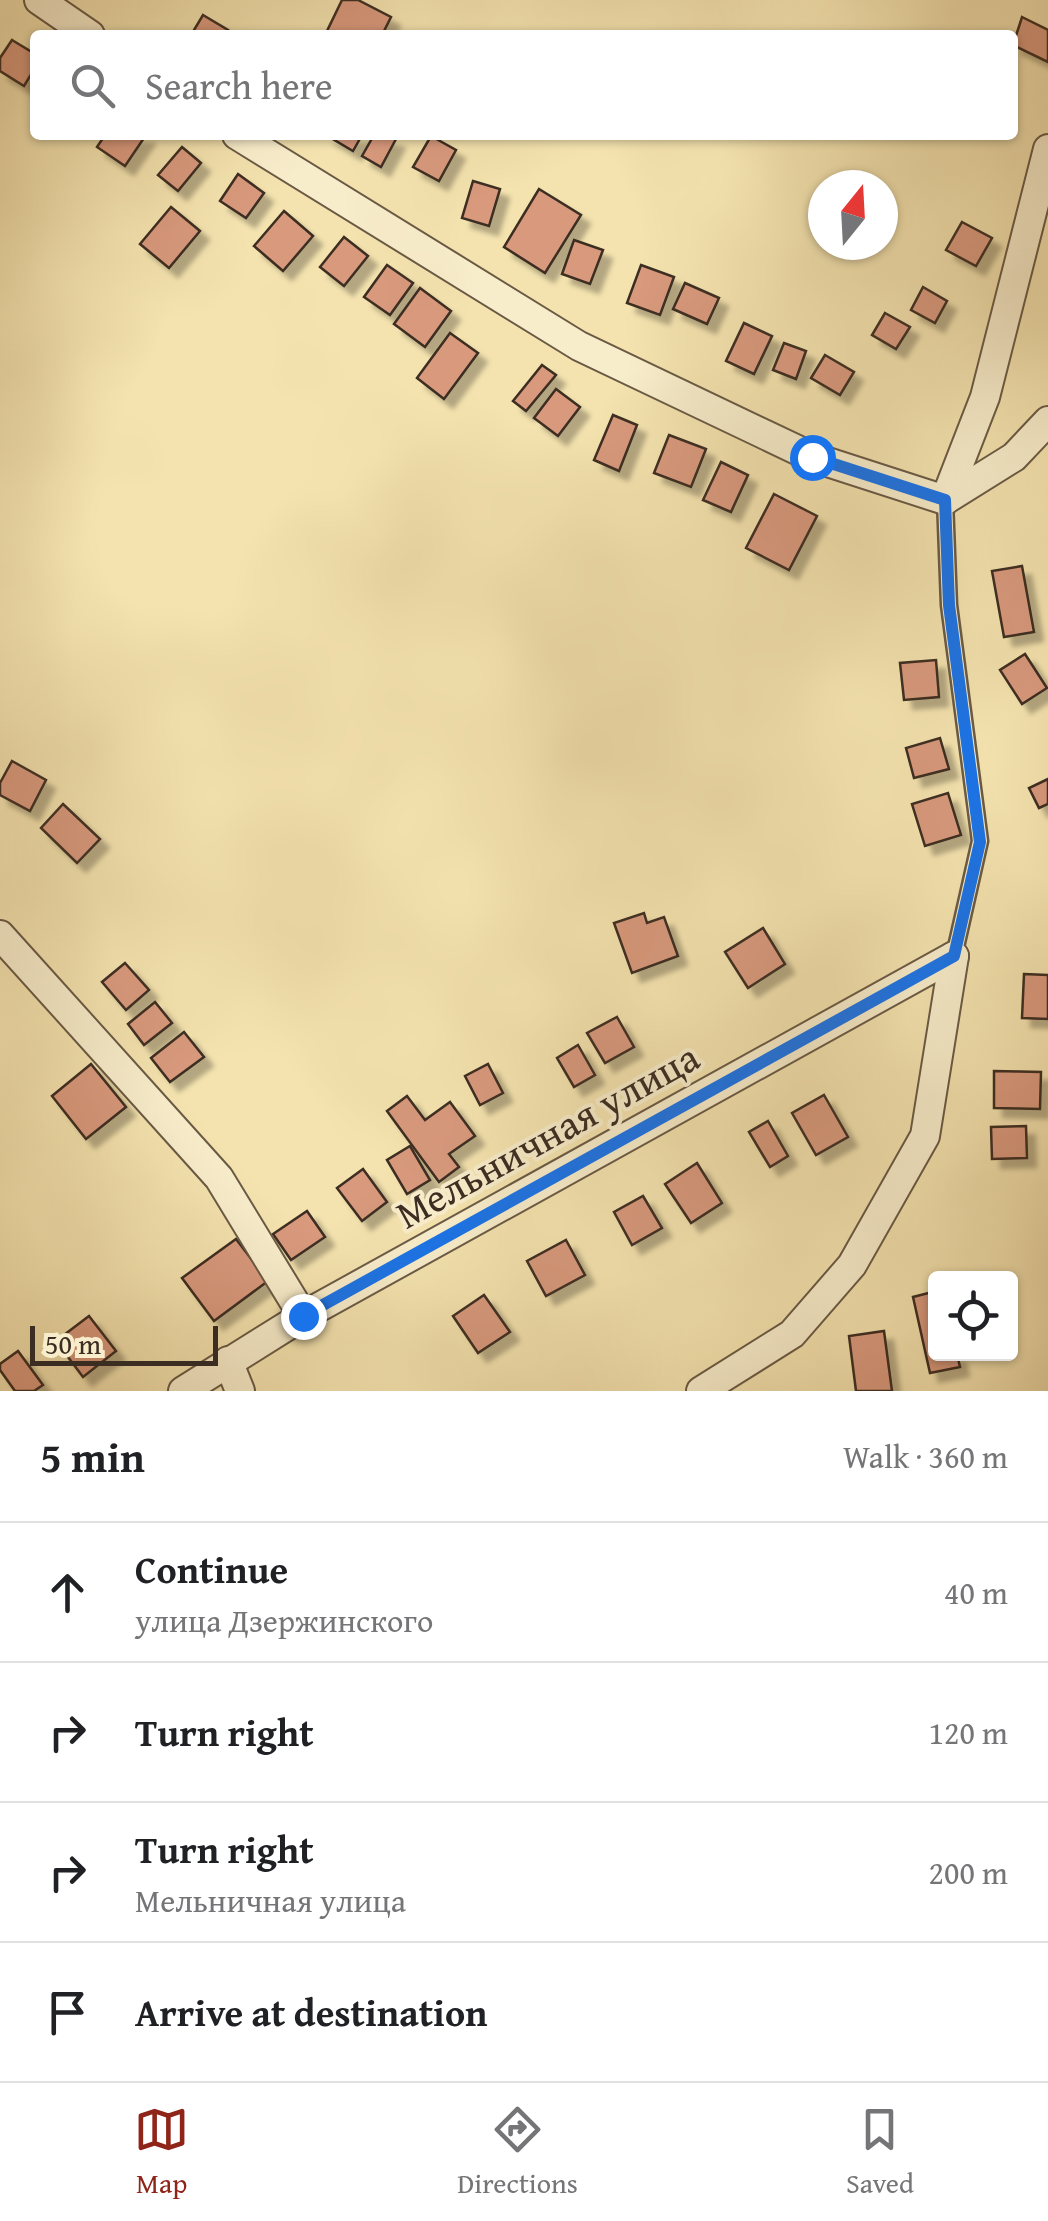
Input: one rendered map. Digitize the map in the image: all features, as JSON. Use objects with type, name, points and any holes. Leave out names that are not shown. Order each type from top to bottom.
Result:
[{"type":"street","points":[[39,0],[83,30]]},
{"type":"street","points":[[245,140],[579,346],[812,457],[945,500]]},
{"type":"street","points":[[945,500],[985,397],[1048,149]]},
{"type":"street","points":[[945,500],[1014,456],[1048,421]]},
{"type":"street","points":[[0,935],[219,1178],[303,1316]]},
{"type":"street","points":[[701,1391],[792,1334],[852,1265],[925,1136],[954,956]]},
{"type":"street","name":"Мельничная улица","points":[[183,1391],[303,1316],[954,956]]},
{"type":"street","points":[[228,1362],[240,1391]]},
{"type":"lane","points":[[945,500],[949,605],[980,842],[954,956]]},
{"type":"building","points":[[342,0],[358,0],[391,17],[384,30],[327,30]]},
{"type":"building","points":[[203,15],[228,30],[194,30]]},
{"type":"building","points":[[1022,17],[1048,30],[1048,62],[1018,47]]},
{"type":"building","points":[[12,40],[30,51],[30,76],[24,86],[0,71],[0,58]]},
{"type":"building","points":[[102,140],[143,140],[125,166],[97,147]]},
{"type":"building","points":[[334,140],[359,140],[353,151]]},
{"type":"building","points":[[371,140],[395,140],[381,167],[362,156]]},
{"type":"building","points":[[429,140],[438,140],[456,150],[439,181],[413,167]]},
{"type":"building","points":[[182,147],[201,163],[178,191],[158,175]]},
{"type":"building","points":[[238,174],[264,193],[246,218],[220,201]]},
{"type":"building","points":[[473,181],[500,189],[489,226],[462,218]]},
{"type":"building","points":[[539,189],[581,215],[545,273],[504,247]]},
{"type":"building","points":[[171,207],[200,231],[169,268],[140,244]]},
{"type":"building","points":[[284,211],[313,236],[283,271],[254,246]]},
{"type":"building","points":[[962,222],[992,238],[976,266],[946,250]]},
{"type":"building","points":[[344,237],[368,256],[344,286],[320,267]]},
{"type":"building","points":[[574,240],[603,250],[590,284],[562,274]]},
{"type":"building","points":[[387,265],[413,283],[390,315],[364,297]]},
{"type":"building","points":[[641,265],[674,277],[660,315],[627,303]]},
{"type":"building","points":[[685,283],[719,298],[707,324],[673,309]]},
{"type":"building","points":[[923,287],[947,301],[935,323],[911,310]]},
{"type":"building","points":[[420,288],[451,311],[425,347],[394,324]]},
{"type":"building","points":[[885,313],[910,327],[896,349],[872,335]]},
{"type":"building","points":[[744,323],[772,336],[754,374],[726,361]]},
{"type":"building","points":[[450,333],[478,353],[444,399],[417,378]]},
{"type":"building","points":[[784,343],[806,351],[796,379],[773,370]]},
{"type":"building","points":[[825,355],[854,372],[840,395],[811,378]]},
{"type":"building","points":[[542,365],[556,375],[526,411],[513,401]]},
{"type":"building","points":[[556,389],[580,407],[558,436],[534,418]]},
{"type":"building","points":[[613,415],[637,425],[619,471],[594,460]]},
{"type":"building","points":[[669,435],[706,449],[691,487],[654,473]]},
{"type":"building","points":[[721,462],[748,475],[731,512],[703,500]]},
{"type":"building","points":[[774,494],[817,516],[789,570],[746,548]]},
{"type":"building","points":[[1022,566],[1034,632],[1004,637],[992,571]]},
{"type":"building","points":[[1025,654],[1047,688],[1022,704],[1000,670]]},
{"type":"building","points":[[936,660],[939,697],[904,700],[900,663]]},
{"type":"building","points":[[940,738],[949,769],[914,778],[906,748]]},
{"type":"building","points":[[12,761],[46,780],[30,811],[0,795],[0,783]]},
{"type":"building","points":[[1048,779],[1048,804],[1039,808],[1029,788]]},
{"type":"building","points":[[948,793],[961,835],[925,846],[912,804]]},
{"type":"building","points":[[63,804],[100,839],[77,863],[41,828]]},
{"type":"building","points":[[644,913],[647,923],[664,917],[678,956],[632,973],[614,923]]},
{"type":"building","points":[[763,928],[785,964],[748,988],[725,952]]},
{"type":"building","points":[[125,963],[149,990],[126,1010],[102,982]]},
{"type":"building","points":[[1024,974],[1048,975],[1048,1019],[1022,1018]]},
{"type":"building","points":[[155,1002],[172,1023],[144,1045],[128,1024]]},
{"type":"building","points":[[617,1017],[634,1047],[605,1063],[587,1033]]},
{"type":"building","points":[[184,1032],[204,1057],[170,1082],[151,1058]]},
{"type":"building","points":[[578,1045],[595,1075],[574,1087],[557,1058]]},
{"type":"building","points":[[91,1064],[126,1107],[86,1139],[52,1096]]},
{"type":"building","points":[[488,1064],[503,1093],[480,1105],[465,1076]]},
{"type":"building","points":[[994,1071],[1041,1072],[1040,1109],[994,1108]]},
{"type":"building","points":[[824,1095],[848,1137],[816,1155],[792,1113]]},
{"type":"building","points":[[407,1096],[425,1120],[450,1102],[475,1136],[449,1154],[459,1167],[439,1182],[387,1111]]},
{"type":"building","points":[[768,1121],[788,1156],[770,1167],[749,1132]]},
{"type":"building","points":[[1026,1126],[1027,1158],[992,1159],[991,1127]]},
{"type":"building","points":[[410,1146],[430,1180],[407,1194],[387,1160]]},
{"type":"building","points":[[697,1163],[722,1203],[691,1223],[665,1184]]},
{"type":"building","points":[[363,1169],[387,1202],[362,1221],[337,1188]]},
{"type":"building","points":[[643,1196],[662,1228],[632,1245],[614,1212]]},
{"type":"building","points":[[307,1211],[325,1237],[291,1260],[273,1234]]},
{"type":"building","points":[[236,1239],[268,1281],[214,1321],[182,1278]]},
{"type":"building","points":[[566,1240],[585,1275],[546,1296],[527,1261]]},
{"type":"building","points":[[928,1293],[928,1361],[959,1361],[960,1367],[930,1373],[913,1297]]},
{"type":"building","points":[[484,1295],[510,1332],[478,1353],[453,1316]]},
{"type":"building","points":[[89,1316],[116,1351],[83,1377],[56,1341]]},
{"type":"building","points":[[884,1331],[892,1391],[856,1391],[849,1336]]},
{"type":"building","points":[[18,1351],[43,1385],[34,1391],[15,1391],[0,1370],[0,1364]]},
{"type":"route","points":[[303,1316],[954,956],[980,842],[949,605],[945,500],[812,457]]}]
